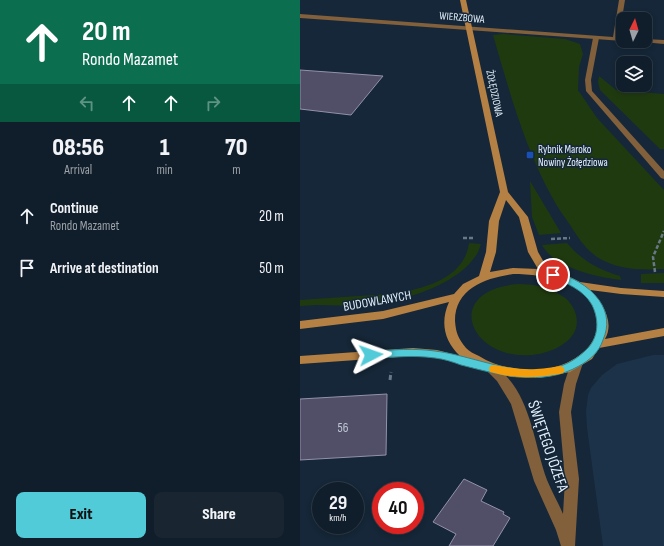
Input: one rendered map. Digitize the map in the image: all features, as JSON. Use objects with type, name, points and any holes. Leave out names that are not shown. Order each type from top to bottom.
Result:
[{"type":"street","name":"ŻOŁĘDZIOWA","points":[[463,0],[504,192],[523,217],[533,252],[545,272]]},
{"type":"street","points":[[621,12],[622,0]]},
{"type":"street","name":"WIERZBOWA","points":[[300,16],[616,39]]},
{"type":"street","points":[[596,38],[588,80],[589,91],[664,176]]},
{"type":"street","points":[[652,41],[664,42]]},
{"type":"street","points":[[483,278],[491,252],[494,221],[504,192]]},
{"type":"street","points":[[300,360],[413,352],[437,354],[511,373],[535,374],[558,371],[577,363],[592,352],[602,331],[602,316],[599,309],[590,296],[576,285],[545,272],[513,271],[483,278],[469,286],[458,296],[451,307],[449,320],[451,334],[457,344],[465,353],[489,367]]},
{"type":"street","points":[[576,285],[621,291],[664,294]]},
{"type":"street","name":"BUDOWLANYCH","points":[[300,325],[383,315],[458,296]]},
{"type":"street","points":[[596,345],[664,332]]},
{"type":"street","name":"ŚWIĘTEGO JÓZEFA","points":[[568,545],[572,479],[564,412],[570,384],[577,363]]},
{"type":"street","name":"ŚWIĘTEGO JÓZEFA","points":[[489,367],[506,383],[520,414],[540,480],[568,545]]},
{"type":"path","points":[[655,272],[653,257],[664,232]]},
{"type":"path","points":[[548,239],[570,238]]},
{"type":"shaded area","points":[[653,355],[664,355],[664,546],[603,546],[587,428],[586,411],[588,395],[591,388],[602,375],[617,364]]},
{"type":"green space","points":[[503,34],[565,39],[580,44],[583,54],[579,67],[578,90],[597,118],[664,190],[664,269],[638,269],[621,267],[597,257],[585,246],[558,208],[533,158],[511,97],[493,35]]},
{"type":"green space","points":[[599,76],[616,90],[616,92],[664,94],[664,149],[660,149],[600,90],[598,82]]},
{"type":"green space","points":[[530,181],[561,233],[539,235],[532,217]]},
{"type":"green space","points":[[469,243],[481,244],[475,256],[461,271],[443,283],[415,295],[406,297],[404,292],[436,282],[454,271],[466,254]]},
{"type":"green space","points":[[567,243],[572,249],[591,264],[620,276],[621,280],[589,274],[577,270],[556,260],[542,245]]},
{"type":"green space","points":[[664,273],[664,283],[641,283],[641,274]]},
{"type":"green space","points":[[518,284],[535,285],[547,288],[564,297],[572,305],[577,321],[576,328],[573,335],[562,345],[539,354],[516,355],[496,349],[482,339],[473,326],[472,312],[478,300],[493,290]]},
{"type":"green space","points":[[388,294],[388,302],[364,306],[300,306],[300,300]]},
{"type":"building","points":[[300,70],[383,76],[351,115],[300,109]]},
{"type":"building","points":[[387,394],[386,455],[300,460],[300,399]]},
{"type":"building","points":[[464,479],[487,490],[481,501],[504,512],[503,514],[510,518],[493,546],[449,546],[456,534],[433,522]]},
{"type":"slow traffic","points":[[494,369],[523,374],[546,373],[560,370]]},
{"type":"place","name":"Rybnik Maroko Nowiny Żołędziowa","points":[[530,155]]},
{"type":"route","points":[[371,355],[413,352],[437,354],[500,371],[523,374],[546,373],[558,371],[568,367],[577,363],[592,352],[600,338],[602,331],[602,316],[595,302],[584,290],[569,281],[553,275]]}]
